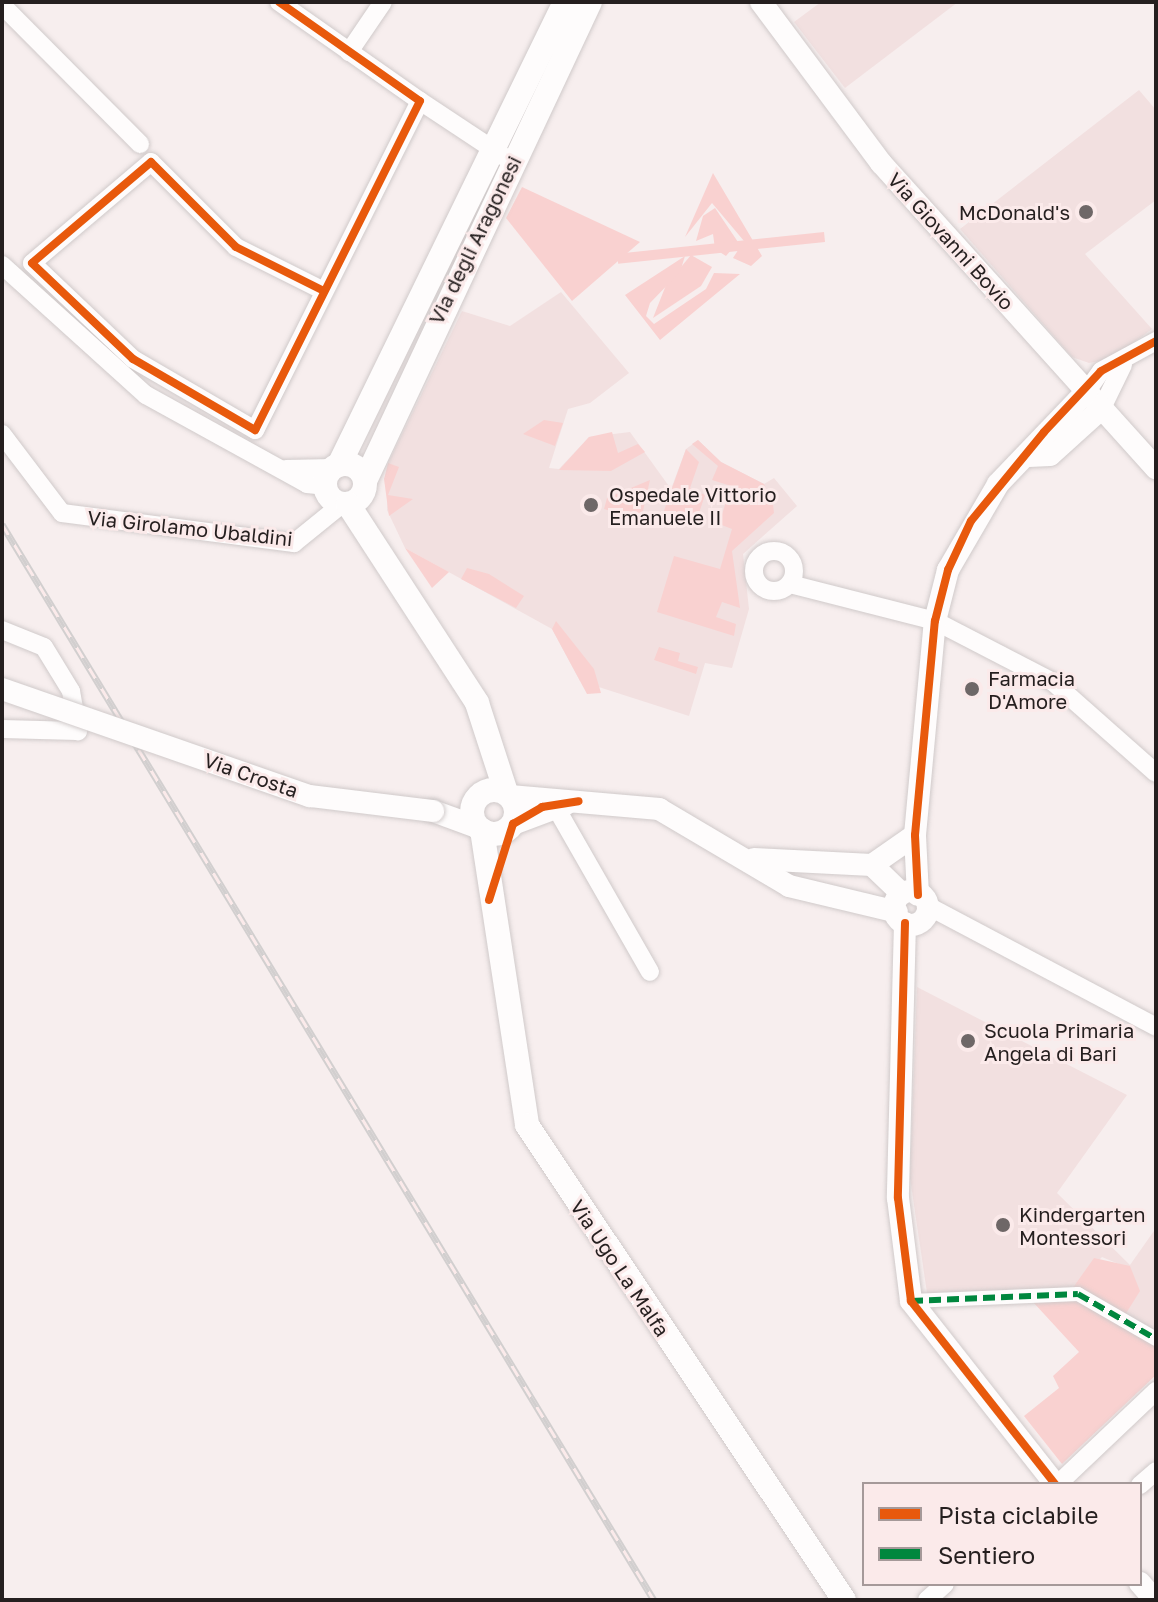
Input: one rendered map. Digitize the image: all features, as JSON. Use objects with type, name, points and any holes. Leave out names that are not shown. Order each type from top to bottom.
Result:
[{"type":"main road","name":"Via degli Aragonesi","points":[[343,486],[502,157],[565,2]]},
{"type":"main road","name":"Via degli Aragonesi","points":[[502,157],[590,2]]},
{"type":"main road","name":"Via Ugo La Malfa","points":[[343,486],[477,703],[490,739],[489,900],[527,1125],[844,1600]]},
{"type":"main road","points":[[488,807],[511,826],[489,900]]},
{"type":"street","points":[[279,2],[502,157]]},
{"type":"street","points":[[349,52],[383,2]]},
{"type":"street","name":"Via Giovanni Bovio","points":[[761,2],[881,163],[1156,468]]},
{"type":"street","points":[[2,5],[140,144]]},
{"type":"street","points":[[322,290],[236,247],[151,162],[32,263],[133,359],[255,430],[322,290],[420,101]]},
{"type":"street","points":[[2,265],[146,395],[284,469],[343,486]]},
{"type":"street","points":[[1054,1482],[911,1301],[898,1198],[915,843],[935,621],[971,521],[1029,456],[1050,455],[1123,365],[1156,341]]},
{"type":"street","name":"Via Girolamo Ubaldini","points":[[2,434],[62,513],[294,543],[317,526],[343,486]]},
{"type":"street","points":[[790,584],[935,621],[1053,682],[1156,773]]},
{"type":"street","points":[[2,630],[44,647],[71,691],[78,731],[2,729]]},
{"type":"street","name":"Via Crosta","points":[[2,689],[310,796],[433,811],[488,807]]},
{"type":"street","points":[[511,826],[555,806],[579,801]]},
{"type":"street","points":[[488,807],[579,801],[659,809],[753,859],[789,886],[912,908],[960,923],[1154,1023]]},
{"type":"street","points":[[555,806],[650,972]]},
{"type":"street","points":[[753,859],[872,865],[899,854],[915,843]]},
{"type":"street","points":[[872,865],[912,908]]},
{"type":"street","points":[[911,1301],[1078,1294],[1156,1339]]},
{"type":"street","points":[[1058,1482],[1154,1398]]},
{"type":"street","points":[[927,1600],[943,1586]]},
{"type":"shaded area","points":[[821,2],[958,2],[845,88],[794,22]]},
{"type":"shaded area","points":[[1139,90],[1156,110],[1156,200],[1085,254],[1152,329],[1111,359],[1089,363],[1072,357],[960,229]]},
{"type":"shaded area","points":[[713,173],[762,256],[751,266],[733,258],[744,241],[712,203],[685,237]]},
{"type":"shaded area","points":[[522,187],[640,242],[572,301],[506,218]]},
{"type":"shaded area","points":[[715,208],[738,242],[726,256],[715,249],[713,234],[696,241],[703,216]]},
{"type":"shaded area","points":[[824,232],[825,242],[618,264],[617,254]]},
{"type":"shaded area","points":[[691,255],[712,267],[701,286],[653,318],[666,285]]},
{"type":"shaded area","points":[[685,256],[680,272],[650,303],[646,316],[654,324],[706,289],[714,273],[740,274],[660,340],[625,295]]},
{"type":"shaded area","name":"Ospedale Vittorio Emanuele II","points":[[561,292],[629,373],[590,403],[568,409],[549,468],[559,469],[589,437],[630,432],[671,489],[686,449],[698,440],[721,462],[764,484],[774,478],[797,506],[743,554],[749,609],[732,668],[705,663],[689,716],[580,681],[552,629],[405,548],[387,510],[388,463],[462,311],[510,326]]},
{"type":"shaded area","points":[[544,420],[563,423],[555,446],[523,434]]},
{"type":"shaded area","points":[[612,432],[618,453],[638,444],[645,452],[611,471],[559,470],[589,437]]},
{"type":"shaded area","points":[[698,440],[721,462],[764,484],[773,504],[774,513],[732,551],[740,608],[722,602],[716,617],[736,624],[734,636],[657,612],[674,556],[720,569],[732,529],[719,524],[731,486],[712,480],[718,466],[692,444]]},
{"type":"shaded area","points":[[686,449],[699,462],[690,488],[705,495],[694,528],[661,519]]},
{"type":"shaded area","points":[[388,463],[399,467],[388,495],[413,499],[389,516],[384,479]]},
{"type":"shaded area","points":[[650,480],[641,520],[604,509],[607,498]]},
{"type":"shaded area","points":[[405,548],[449,572],[432,588]]},
{"type":"shaded area","points":[[467,568],[489,574],[524,596],[516,608],[461,579]]},
{"type":"shaded area","points":[[556,621],[594,669],[601,693],[587,694],[552,629]]},
{"type":"shaded area","points":[[659,647],[680,653],[678,661],[698,667],[696,674],[654,660]]},
{"type":"shaded area","points":[[917,987],[1127,1095],[1057,1193],[1130,1265],[1156,1228],[1156,1334],[1125,1315],[1121,1265],[1102,1257],[1072,1289],[927,1293],[910,1178]]},
{"type":"shaded area","points":[[1094,1258],[1130,1266],[1140,1291],[1125,1315],[1156,1334],[1156,1375],[1062,1464],[1024,1416],[1059,1388],[1053,1376],[1079,1352],[1033,1302],[1072,1289]]},
{"type":"railway","points":[[2,524],[654,1600]]},
{"type":"marked path","points":[[911,1301],[1078,1294],[1156,1339]]},
{"type":"cycle path","points":[[279,2],[420,101],[255,430],[133,359],[32,263],[151,162],[236,247],[322,290]]},
{"type":"cycle path","points":[[918,895],[915,835],[935,621],[948,570],[971,521],[1044,432],[1101,371],[1156,341]]},
{"type":"cycle path","points":[[489,900],[513,824],[542,807],[579,801]]},
{"type":"cycle path","points":[[905,923],[898,1198],[911,1301],[1053,1482]]},
{"type":"place","name":"McDonald's","points":[[1086,212]]},
{"type":"place","name":"Ospedale Vittorio Emanuele II","points":[[591,505]]},
{"type":"place","name":"Farmacia D'Amore","points":[[972,689]]},
{"type":"place","name":"Scuola Primaria Angela di Bari","points":[[968,1041]]},
{"type":"place","name":"Kindergarten Montessori","points":[[1003,1225]]}]
